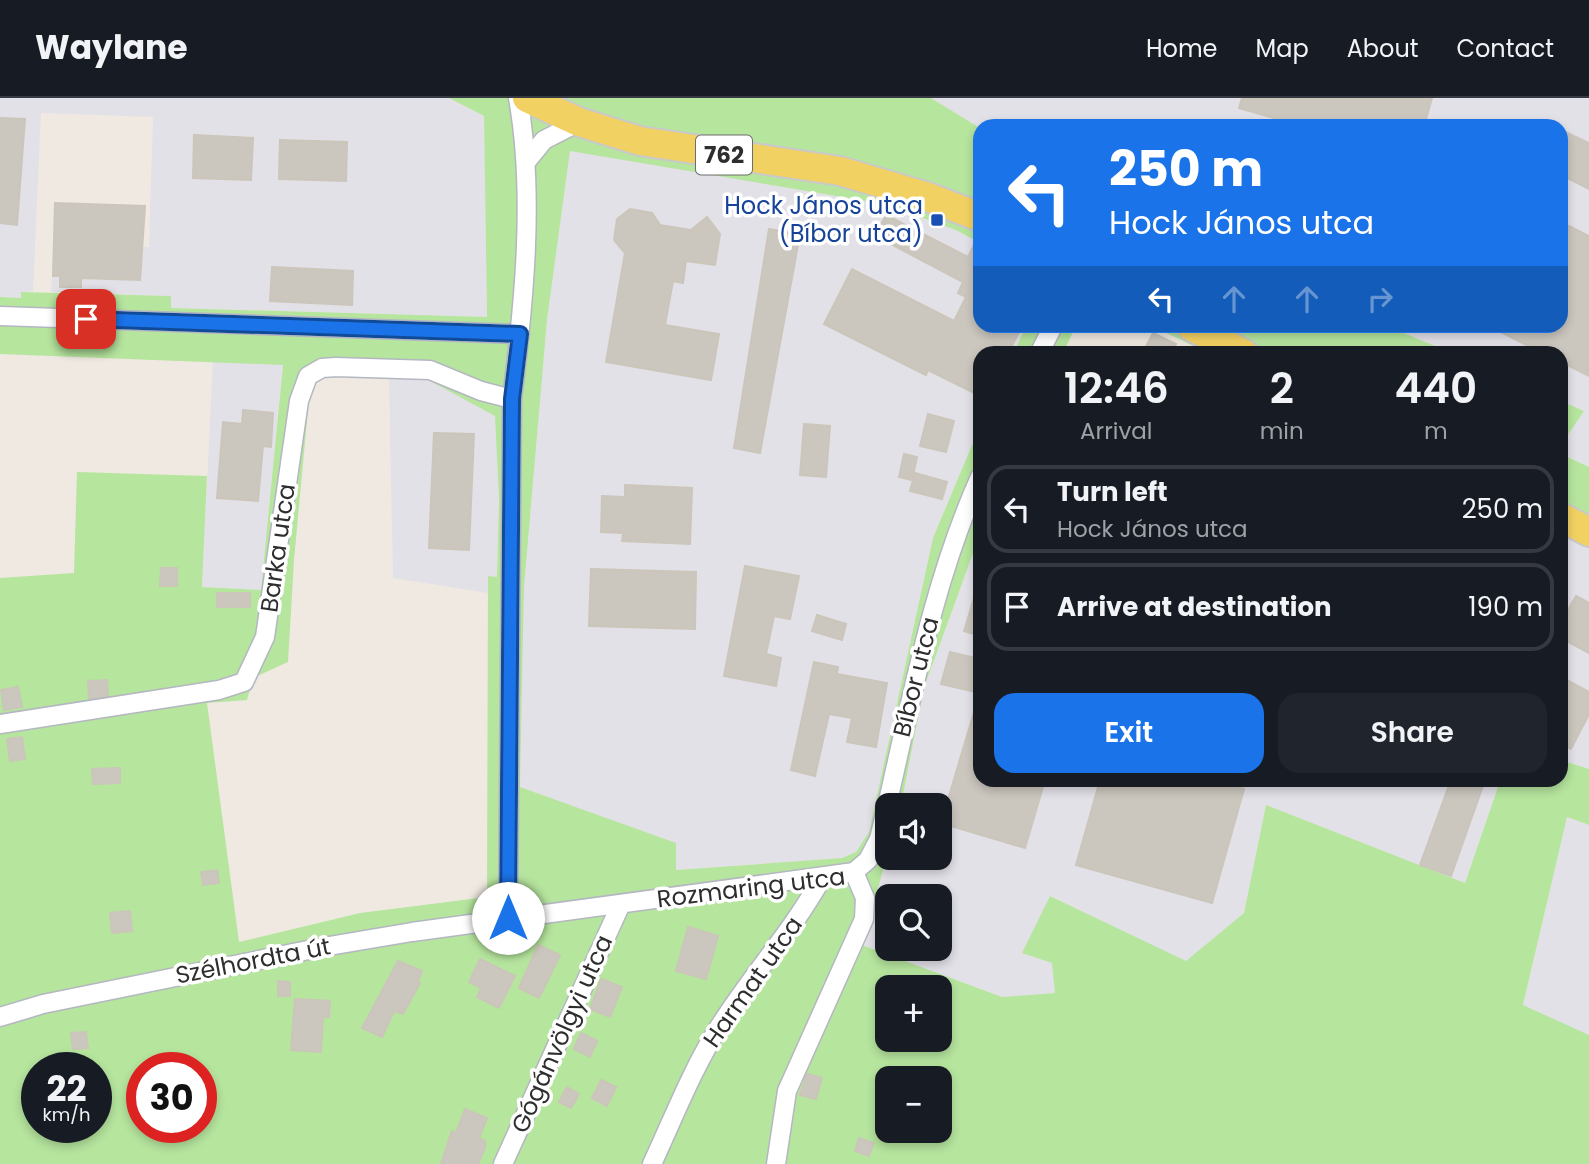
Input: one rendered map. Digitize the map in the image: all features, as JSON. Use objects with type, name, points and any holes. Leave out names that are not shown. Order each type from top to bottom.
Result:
[{"type":"main road","name":"762","points":[[527,98],[579,122],[640,141],[841,171],[928,197],[973,214]]},
{"type":"main road","points":[[1204,333],[1229,346]]},
{"type":"main road","points":[[1568,521],[1589,532]]},
{"type":"street","points":[[508,918],[512,399],[520,334],[526,162],[518,98]]},
{"type":"street","points":[[526,162],[544,140],[579,122]]},
{"type":"street","points":[[0,316],[520,334]]},
{"type":"street","name":"Barka utca","points":[[0,724],[219,690],[244,682],[265,638],[299,401],[303,385],[315,371],[336,367],[430,370],[481,391],[512,399]]},
{"type":"street","name":"Bíbor utca","points":[[854,873],[868,860],[879,839],[919,655],[956,533],[973,493]]},
{"type":"street","name":"Rozmaring utca","points":[[508,918],[854,873],[865,898],[864,919],[787,1091],[776,1164]]},
{"type":"street","name":"Harmat utca","points":[[652,1164],[697,1066],[721,1023],[779,947],[822,878]]},
{"type":"street","name":"Gógánvölgyi utca","points":[[503,1164],[621,904]]},
{"type":"street","name":"Szélhordta út","points":[[0,1017],[43,1004],[323,947],[508,918]]},
{"type":"shaded area","points":[[0,98],[449,98],[484,116],[487,317],[171,308],[170,296],[51,292],[54,243],[149,247],[153,117],[41,113],[33,291],[22,292],[21,298],[0,297]]},
{"type":"shaded area","points":[[931,98],[1589,98],[1589,467],[1568,457],[1568,435],[1584,411],[1568,404],[1568,346],[1435,346],[1404,333],[1568,333],[1568,119],[973,119],[973,124]]},
{"type":"shaded area","points":[[570,150],[884,204],[956,230],[973,239],[973,333],[1023,333],[1016,346],[973,346],[973,443],[933,538],[877,793],[875,793],[869,832],[856,852],[842,858],[675,870],[675,843],[520,787],[524,587],[547,320]]},
{"type":"shaded area","points":[[213,361],[283,364],[261,590],[202,587]]},
{"type":"shaded area","points":[[389,376],[421,376],[496,416],[499,500],[497,577],[488,577],[488,593],[393,578]]},
{"type":"shaded area","points":[[1568,534],[1589,545],[1589,769],[1568,762]]},
{"type":"shaded area","points":[[973,553],[973,787],[1498,787],[1465,883],[1266,805],[1244,913],[1186,962],[1051,896],[1055,993],[1002,997],[952,978],[952,975],[943,975],[905,961],[952,961],[952,884],[879,884],[883,870],[952,870],[952,793],[903,793],[924,688]]},
{"type":"shaded area","points":[[1567,817],[1589,825],[1589,1035],[1523,1006]]},
{"type":"shaded area","points":[[875,899],[875,950],[862,945]]},
{"type":"green space","points":[[449,98],[931,98],[973,124],[973,239],[956,230],[884,204],[570,151],[547,320],[524,587],[520,787],[676,843],[676,870],[842,858],[856,852],[869,832],[875,804],[875,870],[883,870],[879,884],[875,884],[875,899],[862,945],[875,950],[875,961],[905,961],[943,975],[875,975],[875,1052],[952,1052],[952,978],[1002,997],[1055,993],[1052,963],[1022,953],[1050,896],[1186,961],[1244,913],[1266,805],[1465,883],[1498,787],[1568,787],[1568,762],[1589,769],[1589,825],[1567,817],[1523,1005],[1589,1035],[1589,1164],[0,1164],[0,578],[74,573],[77,472],[207,476],[202,587],[261,590],[283,365],[0,354],[0,297],[21,298],[21,292],[171,296],[171,308],[487,317],[484,116]],"holes":[[[327,376],[421,376],[495,416],[499,500],[497,577],[488,576],[487,897],[360,913],[239,942],[207,703],[247,700],[253,678],[288,662],[294,560],[310,388],[317,379]]]},
{"type":"green space","points":[[1023,333],[1073,333],[1066,346],[1017,346]]},
{"type":"green space","points":[[1167,333],[1404,333],[1435,346],[1193,346]]},
{"type":"green space","points":[[1568,404],[1584,411],[1568,435]]},
{"type":"green space","points":[[973,443],[973,553],[924,688],[903,793],[877,793],[933,538]]},
{"type":"green space","points":[[1568,457],[1589,467],[1589,545],[1568,534]]},
{"type":"building","points":[[1242,98],[1432,98],[1426,119],[1278,119],[1239,108]]},
{"type":"building","points":[[0,118],[25,119],[17,225],[0,223]]},
{"type":"building","points":[[1568,133],[1589,143],[1589,189],[1568,178]]},
{"type":"building","points":[[194,135],[253,138],[251,180],[193,178]]},
{"type":"building","points":[[280,140],[347,142],[346,181],[279,179]]},
{"type":"building","points":[[55,203],[145,206],[140,280],[81,278],[81,287],[60,287],[60,276],[53,276]]},
{"type":"building","points":[[630,209],[652,213],[660,225],[691,230],[707,217],[720,234],[715,265],[686,261],[683,283],[673,281],[665,325],[719,334],[711,380],[606,362],[625,253],[614,240],[617,219]]},
{"type":"building","points":[[886,215],[968,257],[973,247],[973,333],[1018,333],[1012,346],[973,346],[973,392],[928,370],[926,375],[824,324],[852,269],[954,321],[966,297],[958,293],[963,282],[887,242],[890,236],[878,230]]},
{"type":"building","points":[[1569,226],[1589,236],[1589,376],[1568,366],[1568,346],[1528,346],[1503,333],[1568,333]]},
{"type":"building","points":[[769,229],[800,234],[760,453],[734,448]]},
{"type":"building","points":[[272,267],[353,271],[352,305],[270,301]]},
{"type":"building","points":[[1153,333],[1176,344],[1175,346],[1146,346]]},
{"type":"building","points":[[243,410],[273,413],[271,447],[263,446],[258,501],[217,498],[223,422],[242,424]]},
{"type":"building","points":[[928,414],[954,421],[946,452],[920,446]]},
{"type":"building","points":[[804,424],[830,426],[826,477],[800,475]]},
{"type":"building","points":[[434,433],[474,434],[469,550],[429,548]]},
{"type":"building","points":[[904,454],[917,457],[912,480],[899,477]]},
{"type":"building","points":[[915,473],[947,482],[942,499],[910,491]]},
{"type":"building","points":[[625,485],[692,488],[690,544],[622,541],[623,533],[601,532],[602,496],[625,497]]},
{"type":"building","points":[[745,566],[799,576],[790,619],[774,616],[766,654],[781,658],[776,686],[724,676]]},
{"type":"building","points":[[161,568],[177,568],[177,586],[160,586]]},
{"type":"building","points":[[591,569],[696,572],[695,629],[589,626]]},
{"type":"building","points":[[217,593],[250,593],[250,607],[217,607]]},
{"type":"building","points":[[1576,596],[1589,603],[1589,653],[1568,642],[1568,610]]},
{"type":"building","points":[[973,601],[973,634],[964,631]]},
{"type":"building","points":[[817,615],[846,624],[842,640],[812,631]]},
{"type":"building","points":[[950,652],[973,657],[973,691],[941,684]]},
{"type":"building","points":[[814,662],[838,667],[837,674],[887,683],[876,747],[847,742],[852,718],[829,714],[815,776],[791,770]]},
{"type":"building","points":[[107,680],[108,696],[89,699],[88,681]]},
{"type":"building","points":[[1568,681],[1589,692],[1589,714],[1571,749],[1568,748]]},
{"type":"building","points":[[18,687],[22,707],[4,710],[1,690]]},
{"type":"building","points":[[973,715],[973,787],[1043,787],[1025,848],[952,826],[950,793]]},
{"type":"building","points":[[22,737],[25,759],[10,761],[7,739]]},
{"type":"building","points":[[120,768],[120,783],[93,784],[92,769]]},
{"type":"building","points":[[1098,787],[1244,789],[1212,903],[1076,865]]},
{"type":"building","points":[[1448,787],[1483,787],[1451,876],[1420,865]]},
{"type":"building","points":[[217,870],[219,883],[203,885],[201,872]]},
{"type":"building","points":[[130,911],[132,931],[112,933],[110,913]]},
{"type":"building","points":[[688,927],[718,936],[706,979],[676,971]]},
{"type":"building","points":[[538,945],[560,955],[539,998],[519,988]]},
{"type":"building","points":[[480,959],[515,976],[499,1008],[477,997],[481,988],[469,982]]},
{"type":"building","points":[[398,961],[422,971],[418,981],[420,983],[403,1014],[394,1011],[382,1037],[362,1028]]},
{"type":"building","points":[[601,979],[622,987],[610,1017],[590,1009]]},
{"type":"building","points":[[278,981],[290,982],[290,996],[278,996]]},
{"type":"building","points":[[295,999],[330,1001],[329,1017],[323,1017],[321,1052],[291,1050]]},
{"type":"building","points":[[86,1032],[88,1048],[73,1049],[71,1033]]},
{"type":"building","points":[[581,1033],[597,1041],[590,1057],[574,1049]]},
{"type":"building","points":[[807,1074],[822,1078],[816,1099],[800,1095]]},
{"type":"building","points":[[601,1080],[616,1087],[607,1106],[592,1098]]},
{"type":"building","points":[[567,1087],[579,1094],[571,1108],[559,1102]]},
{"type":"building","points":[[465,1109],[487,1118],[479,1138],[485,1141],[485,1148],[478,1164],[441,1164],[452,1131],[456,1133]]},
{"type":"building","points":[[859,1138],[874,1143],[869,1156],[855,1151]]},
{"type":"place","name":"Hock János utca (Bíbor utca)","points":[[937,220]]},
{"type":"route","points":[[86,319],[520,334],[512,399],[508,918]]}]
